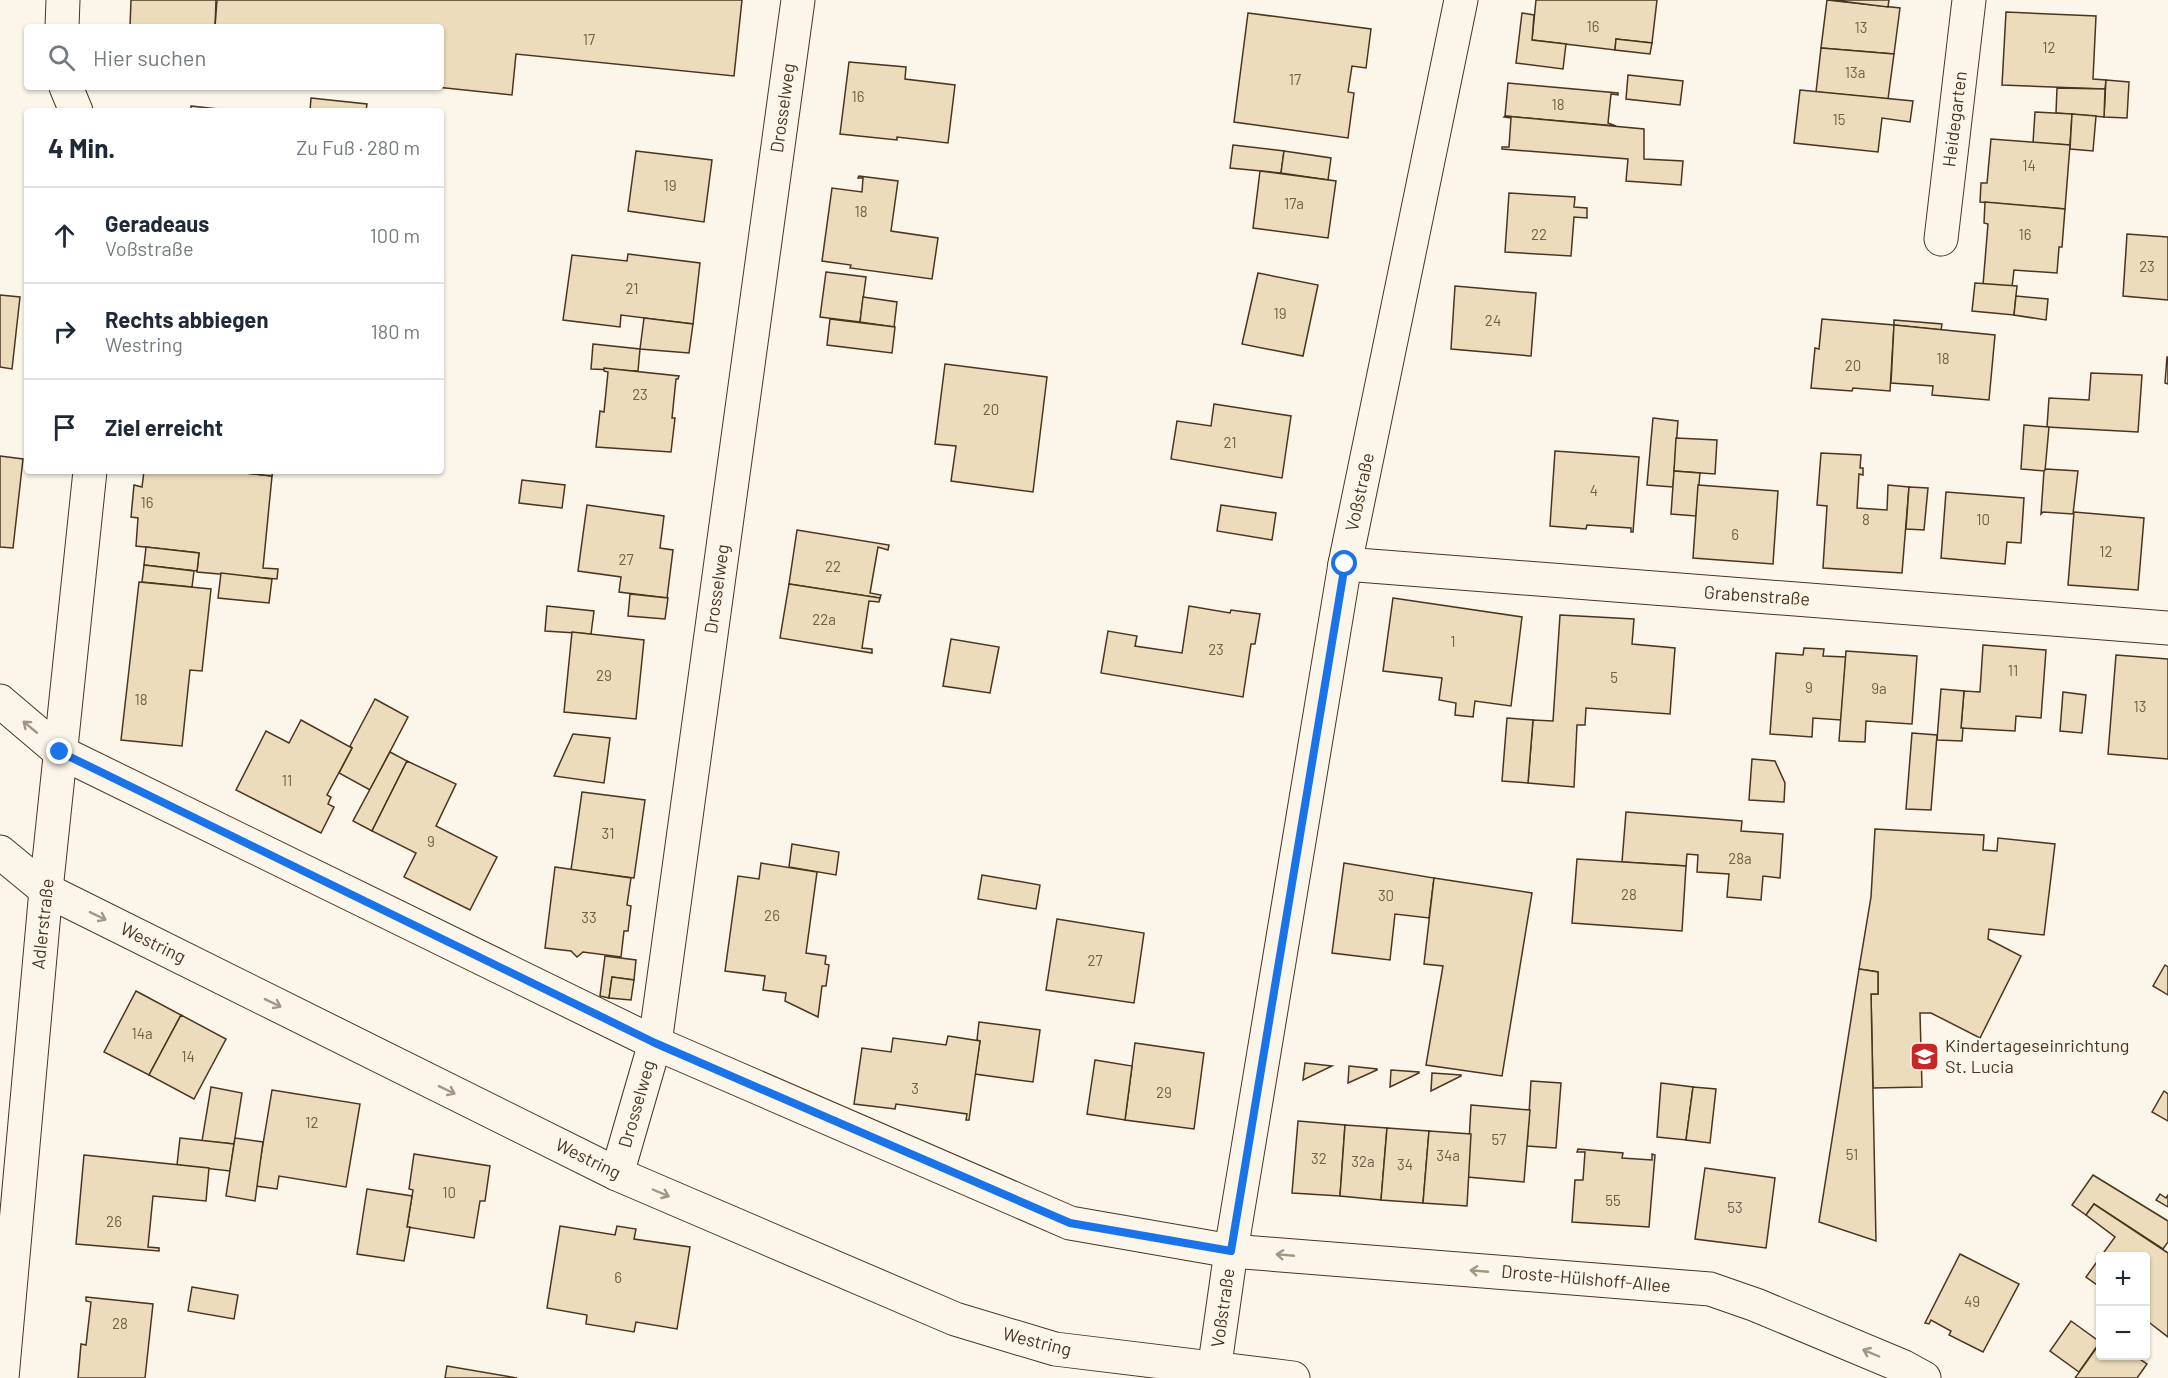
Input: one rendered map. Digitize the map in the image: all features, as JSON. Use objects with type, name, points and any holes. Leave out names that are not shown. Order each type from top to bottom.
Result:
[{"type":"street","points":[[62,24],[63,0]]},
{"type":"street","name":"Drosselweg","points":[[617,1174],[655,1043],[798,0]]},
{"type":"street","name":"Voßstraße","points":[[1213,1374],[1231,1251],[1345,564],[1461,0]]},
{"type":"street","name":"Heidegarten","points":[[1941,239],[1969,0]]},
{"type":"street","points":[[67,90],[75,108]]},
{"type":"street","name":"Adlerstraße","points":[[1,1369],[46,890],[90,474]]},
{"type":"street","name":"Grabenstraße","points":[[1345,564],[2168,628]]},
{"type":"street","points":[[0,701],[60,752],[655,1043],[1070,1223],[1231,1251]]},
{"type":"street","name":"Westring","points":[[0,852],[46,890],[617,1174],[955,1319],[1055,1349],[1213,1374]]},
{"type":"street","name":"Droste-Hülshoff-Allee","points":[[1231,1251],[1710,1289],[1756,1305],[1904,1367],[1924,1378]]},
{"type":"street","points":[[1213,1374],[1293,1378]]},
{"type":"building","points":[[131,0],[216,0],[215,24],[130,24]]},
{"type":"building","points":[[217,0],[742,0],[734,76],[516,54],[512,95],[444,88],[444,24],[215,24]]},
{"type":"building","points":[[1536,0],[1657,0],[1652,43],[1616,39],[1615,50],[1532,40]]},
{"type":"building","points":[[1827,0],[1900,8],[1894,54],[1821,48]]},
{"type":"building","points":[[1832,0],[1889,0],[1888,7]]},
{"type":"building","points":[[2006,12],[2096,16],[2093,79],[2106,80],[2105,89],[2002,85]]},
{"type":"building","points":[[1248,13],[1371,29],[1366,68],[1352,66],[1348,92],[1354,93],[1348,138],[1234,122]]},
{"type":"building","points":[[1522,13],[1534,15],[1532,40],[1566,44],[1563,69],[1516,63]]},
{"type":"building","points":[[1616,39],[1652,43],[1650,54],[1615,50]]},
{"type":"building","points":[[1821,48],[1894,54],[1888,99],[1816,92]]},
{"type":"building","points":[[849,62],[906,67],[905,79],[955,85],[948,143],[840,134]]},
{"type":"building","points":[[1628,75],[1683,81],[1680,105],[1626,99]]},
{"type":"building","points":[[2106,80],[2129,82],[2127,118],[2104,117]]},
{"type":"building","points":[[1508,83],[1618,93],[1618,95],[1611,94],[1608,123],[1616,126],[1505,116]]},
{"type":"building","points":[[2057,88],[2105,89],[2104,117],[2056,113]]},
{"type":"building","points":[[1800,90],[1913,101],[1910,122],[1882,118],[1878,152],[1794,143]]},
{"type":"building","points":[[311,98],[367,104],[366,108],[310,108]]},
{"type":"building","points":[[2035,112],[2072,114],[2070,145],[2033,143]]},
{"type":"building","points":[[2072,114],[2096,116],[2093,151],[2070,149]]},
{"type":"building","points":[[1505,116],[1644,129],[1644,159],[1683,161],[1681,185],[1626,181],[1628,159],[1502,149],[1502,147],[1509,147],[1511,118]]},
{"type":"building","points":[[1991,139],[2070,145],[2065,209],[1980,202],[1981,183],[1987,183]]},
{"type":"building","points":[[1233,145],[1284,151],[1281,173],[1230,168]]},
{"type":"building","points":[[636,151],[712,160],[704,222],[628,211]]},
{"type":"building","points":[[1284,151],[1331,158],[1328,180],[1281,173]]},
{"type":"building","points":[[1260,171],[1336,181],[1328,238],[1253,228]]},
{"type":"building","points":[[859,176],[898,181],[891,231],[938,238],[932,279],[850,268],[851,265],[822,261],[832,188],[862,192],[863,178],[858,178]]},
{"type":"building","points":[[1509,193],[1575,197],[1574,207],[1587,208],[1587,218],[1574,217],[1571,256],[1505,252]]},
{"type":"building","points":[[1985,202],[2065,209],[2057,273],[2014,270],[2012,287],[1983,285],[1988,224],[1984,223]]},
{"type":"building","points":[[2127,234],[2168,237],[2168,300],[2123,296]]},
{"type":"building","points":[[628,254],[700,263],[693,324],[621,315],[620,327],[563,320],[572,255],[627,261]]},
{"type":"building","points":[[826,272],[866,277],[860,322],[820,317]]},
{"type":"building","points":[[1258,273],[1318,285],[1303,356],[1242,344]]},
{"type":"building","points":[[1975,283],[2017,286],[2014,315],[1972,311]]},
{"type":"building","points":[[1455,286],[1536,293],[1531,356],[1451,349]]},
{"type":"building","points":[[0,295],[20,297],[12,369],[0,367]]},
{"type":"building","points":[[2016,296],[2048,299],[2046,320],[2014,315]]},
{"type":"building","points":[[863,297],[897,302],[894,327],[860,322]]},
{"type":"building","points":[[644,318],[693,324],[689,353],[640,349]]},
{"type":"building","points":[[830,319],[895,327],[892,353],[827,345]]},
{"type":"building","points":[[1822,319],[1894,325],[1890,391],[1811,388],[1815,348],[1819,349]]},
{"type":"building","points":[[1894,320],[1942,324],[1941,330],[1894,325]]},
{"type":"building","points":[[1894,325],[1995,335],[1989,400],[1932,395],[1933,386],[1891,383]]},
{"type":"building","points":[[593,344],[640,349],[638,371],[591,369]]},
{"type":"building","points":[[2168,357],[2168,384],[2165,383]]},
{"type":"building","points":[[945,364],[1047,377],[1033,492],[951,481],[956,446],[935,444]]},
{"type":"building","points":[[604,368],[679,376],[676,379],[671,452],[596,447],[600,411],[604,412],[608,372],[604,371]]},
{"type":"building","points":[[2091,373],[2142,375],[2138,432],[2047,427],[2049,398],[2089,400]]},
{"type":"building","points":[[1214,404],[1291,416],[1282,478],[1171,459],[1177,421],[1211,426]]},
{"type":"building","points":[[1653,418],[1678,421],[1673,487],[1647,485]]},
{"type":"building","points":[[2024,425],[2049,427],[2045,471],[2021,469]]},
{"type":"building","points":[[1676,438],[1717,440],[1715,474],[1674,471]]},
{"type":"building","points":[[1555,451],[1639,457],[1633,532],[1631,528],[1587,525],[1586,529],[1550,526]]},
{"type":"building","points":[[1821,453],[1861,455],[1860,468],[1863,468],[1863,475],[1859,474],[1857,508],[1887,510],[1888,485],[1909,487],[1902,573],[1823,568],[1827,506],[1817,505]]},
{"type":"building","points":[[0,456],[23,459],[13,548],[0,547]]},
{"type":"building","points":[[2046,469],[2078,471],[2073,514],[2043,512],[2041,514]]},
{"type":"building","points":[[1674,471],[1700,473],[1696,516],[1671,514]]},
{"type":"building","points":[[144,474],[272,476],[263,568],[278,569],[277,579],[197,572],[199,553],[136,546],[138,518],[131,517],[134,485],[142,487]]},
{"type":"building","points":[[522,480],[565,485],[562,508],[519,503]]},
{"type":"building","points":[[1698,485],[1778,491],[1773,564],[1693,558]]},
{"type":"building","points":[[1909,487],[1928,488],[1924,530],[1906,529]]},
{"type":"building","points":[[1946,492],[2024,498],[2021,543],[2007,542],[2005,564],[1941,558]]},
{"type":"building","points":[[587,505],[664,516],[660,548],[673,550],[667,598],[619,592],[621,577],[578,571]]},
{"type":"building","points":[[1221,505],[1276,513],[1272,540],[1217,531]]},
{"type":"building","points":[[2074,512],[2144,518],[2138,590],[2068,585]]},
{"type":"building","points":[[797,530],[889,545],[888,550],[878,547],[870,593],[881,595],[880,598],[789,584]]},
{"type":"building","points":[[146,547],[199,553],[197,571],[144,565]]},
{"type":"building","points":[[144,565],[194,571],[192,587],[142,582]]},
{"type":"building","points":[[221,573],[272,579],[269,603],[218,598]]},
{"type":"building","points":[[139,582],[211,589],[202,671],[190,670],[182,746],[121,740]]},
{"type":"building","points":[[789,584],[880,598],[879,602],[869,601],[862,648],[872,649],[872,653],[780,638]]},
{"type":"building","points":[[630,594],[668,598],[665,619],[628,616]]},
{"type":"building","points":[[1393,598],[1522,617],[1511,706],[1475,701],[1473,717],[1455,715],[1456,703],[1439,700],[1442,678],[1383,671]]},
{"type":"building","points":[[547,606],[594,611],[591,634],[545,631]]},
{"type":"building","points":[[1189,606],[1230,613],[1231,610],[1260,614],[1255,644],[1251,644],[1243,697],[1101,673],[1108,631],[1137,636],[1135,646],[1182,653]]},
{"type":"building","points":[[1560,615],[1634,619],[1632,644],[1675,648],[1670,714],[1586,708],[1585,725],[1577,725],[1574,787],[1528,783],[1533,720],[1553,721]]},
{"type":"building","points":[[572,632],[644,640],[636,719],[564,712]]},
{"type":"building","points":[[951,639],[999,647],[990,693],[943,686]]},
{"type":"building","points":[[1983,645],[2046,650],[2041,718],[2016,716],[2015,731],[1961,728],[1964,691],[1980,692]]},
{"type":"building","points":[[1804,648],[1824,649],[1823,656],[1846,657],[1841,720],[1813,718],[1812,737],[1770,734],[1776,653],[1803,655]]},
{"type":"building","points":[[1846,651],[1917,656],[1912,724],[1866,721],[1865,742],[1839,741]]},
{"type":"building","points":[[2116,655],[2168,659],[2168,759],[2108,754]]},
{"type":"building","points":[[1941,689],[1964,691],[1962,741],[1937,740]]},
{"type":"building","points":[[2063,692],[2086,695],[2082,733],[2060,731]]},
{"type":"building","points":[[375,699],[408,717],[370,790],[339,773],[352,748],[350,746]]},
{"type":"building","points":[[1507,718],[1533,720],[1528,783],[1502,781]]},
{"type":"building","points":[[301,720],[352,748],[327,795],[331,797],[328,804],[334,807],[321,833],[236,790],[266,731],[289,743]]},
{"type":"building","points":[[1912,733],[1937,735],[1931,810],[1906,809]]},
{"type":"building","points":[[573,734],[610,738],[604,783],[554,776]]},
{"type":"building","points":[[390,752],[407,761],[372,831],[353,821]]},
{"type":"building","points":[[1752,759],[1775,761],[1785,783],[1784,802],[1749,800]]},
{"type":"building","points":[[407,761],[456,784],[436,826],[497,857],[470,910],[404,877],[416,853],[372,831]]},
{"type":"building","points":[[582,792],[645,800],[634,878],[571,870]]},
{"type":"building","points":[[1626,812],[1742,821],[1741,831],[1783,834],[1780,878],[1763,876],[1761,900],[1727,897],[1729,874],[1697,872],[1698,855],[1687,854],[1686,866],[1622,862]]},
{"type":"building","points":[[1875,829],[1984,835],[1983,850],[1997,851],[1998,838],[2055,844],[2044,935],[1989,929],[1988,939],[2021,956],[1980,1038],[1931,1013],[1920,1013],[1922,1087],[1873,1088],[1871,994],[1878,994],[1878,972],[1859,969],[1871,897]]},
{"type":"building","points":[[792,844],[839,852],[836,875],[789,867]]},
{"type":"building","points":[[1577,859],[1686,866],[1682,931],[1572,923]]},
{"type":"building","points":[[761,863],[817,872],[806,953],[826,956],[825,964],[829,965],[826,986],[822,986],[818,1017],[785,1001],[786,993],[763,990],[765,976],[725,971],[738,876],[759,879]]},
{"type":"building","points":[[1344,863],[1434,878],[1429,918],[1395,914],[1390,960],[1332,953]]},
{"type":"building","points":[[555,867],[631,878],[627,905],[631,906],[628,931],[624,931],[621,957],[583,952],[577,957],[571,951],[545,948]]},
{"type":"building","points":[[982,875],[1040,885],[1036,909],[978,899]]},
{"type":"building","points":[[1434,878],[1532,893],[1502,1076],[1426,1065],[1443,966],[1424,964]]},
{"type":"building","points":[[1057,919],[1144,933],[1134,1003],[1046,990]]},
{"type":"building","points":[[605,956],[636,960],[634,980],[612,977],[609,998],[600,996]]},
{"type":"building","points":[[2165,965],[2168,967],[2168,995],[2153,986]]},
{"type":"building","points":[[1859,969],[1878,972],[1878,994],[1871,994],[1876,1241],[1819,1222]]},
{"type":"building","points":[[612,977],[634,980],[631,1000],[609,998]]},
{"type":"building","points":[[136,991],[181,1015],[149,1075],[104,1052]]},
{"type":"building","points":[[181,1015],[226,1039],[194,1099],[149,1075]]},
{"type":"building","points":[[979,1022],[1040,1030],[1033,1082],[975,1074],[980,1041],[977,1040]]},
{"type":"building","points":[[948,1036],[980,1041],[969,1120],[966,1120],[967,1114],[896,1104],[895,1109],[854,1104],[862,1048],[891,1052],[893,1038],[946,1045]]},
{"type":"building","points":[[1135,1043],[1204,1053],[1194,1129],[1125,1120]]},
{"type":"building","points":[[1095,1060],[1132,1066],[1125,1120],[1087,1114]]},
{"type":"building","points":[[1305,1063],[1332,1066],[1303,1080]]},
{"type":"building","points":[[1349,1066],[1377,1069],[1377,1070],[1348,1083]]},
{"type":"building","points":[[1391,1070],[1419,1072],[1419,1073],[1390,1087]]},
{"type":"building","points":[[1432,1073],[1461,1075],[1461,1076],[1431,1091]]},
{"type":"building","points":[[1531,1081],[1561,1083],[1556,1148],[1527,1146]]},
{"type":"building","points":[[1661,1083],[1693,1087],[1686,1140],[1657,1137]]},
{"type":"building","points":[[211,1087],[242,1093],[234,1144],[202,1141]]},
{"type":"building","points":[[1693,1087],[1716,1089],[1710,1143],[1686,1140]]},
{"type":"building","points":[[272,1090],[360,1104],[346,1187],[279,1176],[277,1189],[256,1186]]},
{"type":"building","points":[[2164,1091],[2168,1094],[2168,1121],[2152,1112]]},
{"type":"building","points":[[1471,1105],[1530,1110],[1524,1182],[1467,1177]]},
{"type":"building","points":[[1298,1121],[1345,1125],[1340,1196],[1292,1193]]},
{"type":"building","points":[[1345,1125],[1387,1128],[1381,1200],[1340,1196]]},
{"type":"building","points":[[1387,1128],[1429,1131],[1423,1203],[1381,1200]]},
{"type":"building","points":[[1429,1131],[1471,1134],[1467,1206],[1423,1203]]},
{"type":"building","points":[[180,1138],[234,1144],[230,1171],[177,1165]]},
{"type":"building","points":[[235,1138],[263,1142],[255,1201],[226,1196]]},
{"type":"building","points":[[1578,1149],[1623,1153],[1622,1158],[1652,1160],[1652,1154],[1655,1155],[1649,1227],[1572,1222],[1575,1180],[1583,1180],[1585,1152],[1577,1152]]},
{"type":"building","points":[[414,1154],[490,1166],[485,1201],[480,1201],[474,1238],[407,1227],[413,1190],[409,1189]]},
{"type":"building","points":[[84,1155],[209,1168],[206,1201],[153,1196],[148,1247],[159,1248],[159,1251],[76,1244]]},
{"type":"building","points":[[1705,1168],[1775,1178],[1766,1248],[1695,1239]]},
{"type":"building","points":[[2093,1175],[2168,1221],[2168,1242],[2163,1249],[2094,1204],[2086,1215],[2072,1205]]},
{"type":"building","points":[[367,1189],[412,1196],[407,1227],[410,1227],[404,1261],[357,1254]]},
{"type":"building","points":[[2160,1194],[2166,1198],[2168,1195],[2168,1207],[2156,1200]]},
{"type":"building","points":[[2094,1204],[2168,1253],[2168,1337],[2150,1323],[2150,1252],[2104,1252],[2115,1237],[2086,1215]]},
{"type":"building","points":[[560,1226],[615,1235],[617,1226],[636,1229],[634,1239],[690,1247],[677,1329],[636,1322],[634,1332],[586,1324],[587,1315],[547,1308]]},
{"type":"building","points":[[1960,1254],[2019,1284],[1983,1352],[1949,1335],[1951,1331],[1931,1320],[1929,1324],[1925,1323]]},
{"type":"building","points":[[2096,1263],[2096,1284],[2086,1277]]},
{"type":"building","points":[[192,1287],[238,1295],[234,1319],[188,1311]]},
{"type":"building","points":[[86,1297],[153,1304],[145,1378],[78,1378],[81,1344],[86,1345],[91,1302],[86,1301]]},
{"type":"building","points":[[2071,1321],[2096,1339],[2096,1348],[2079,1372],[2050,1351]]},
{"type":"building","points":[[2096,1349],[2096,1360],[2141,1360],[2147,1364],[2137,1378],[2075,1378]]},
{"type":"building","points":[[447,1366],[517,1378],[445,1378]]},
{"type":"place","name":"Kindertageseinrichtung St. Lucia","points":[[1924,1056]]},
{"type":"route","points":[[60,752],[655,1043],[1070,1223],[1231,1251],[1345,564]]}]
